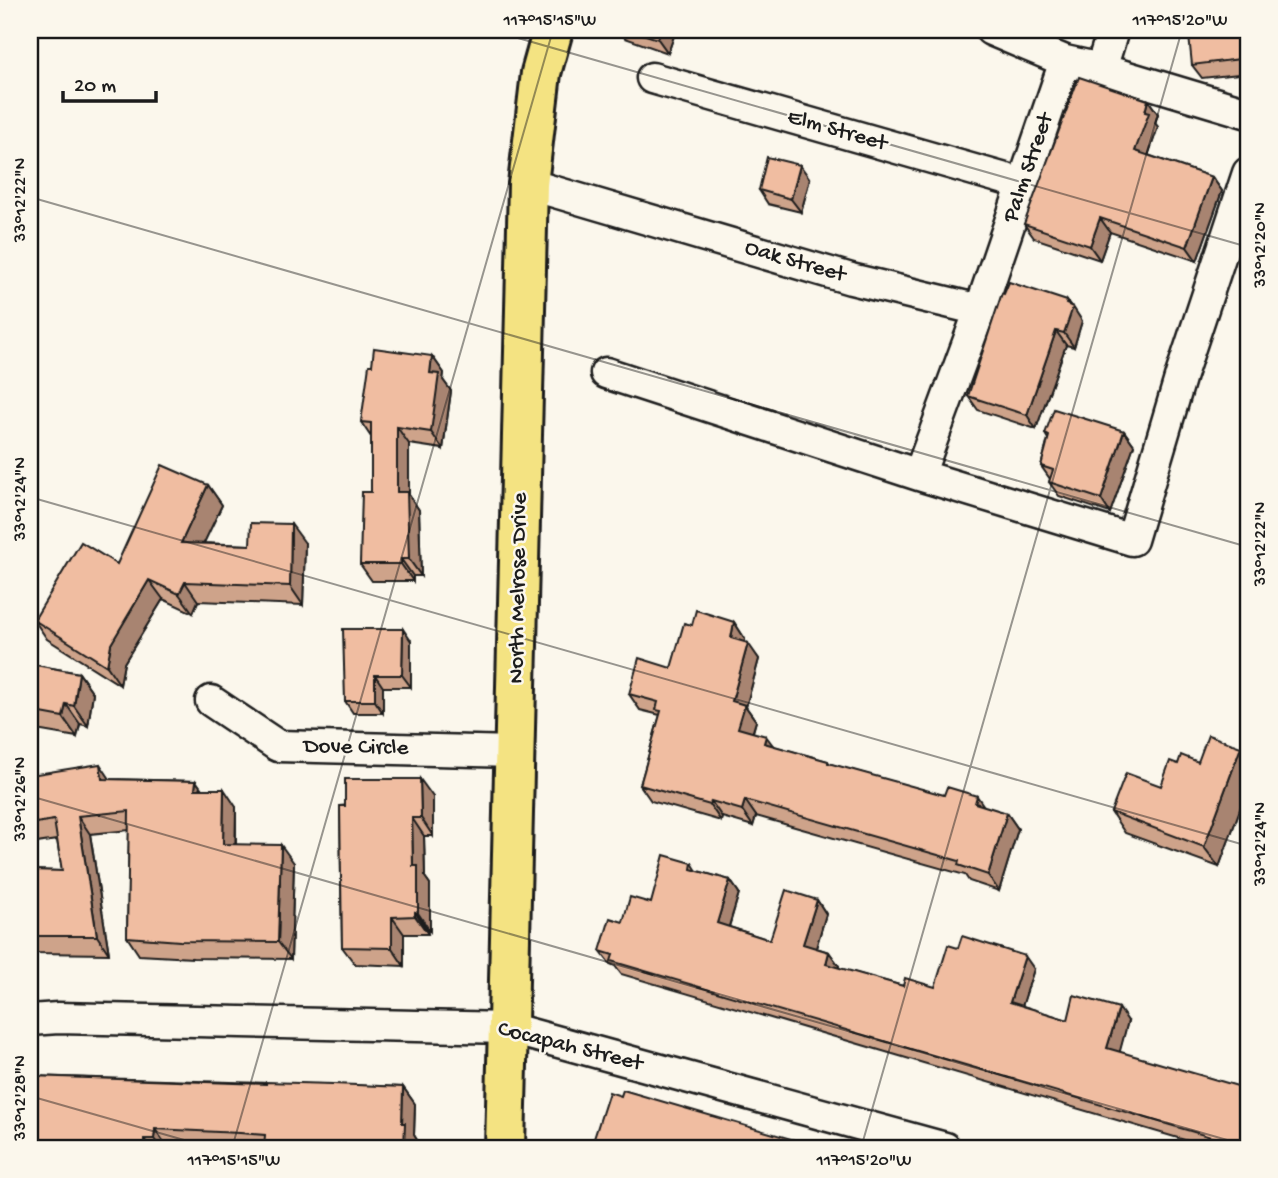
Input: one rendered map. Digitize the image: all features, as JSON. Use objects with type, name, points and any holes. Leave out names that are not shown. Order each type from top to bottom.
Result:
[{"type":"main road","name":"North Melrose Drive","points":[[505,1148],[528,184],[541,73],[553,30]]},
{"type":"street","points":[[991,30],[1065,61],[1101,69],[1248,113]]},
{"type":"street","points":[[1101,69],[1113,30]]},
{"type":"street","name":"Palm Street","points":[[919,475],[980,310],[1065,61]]},
{"type":"street","name":"Elm Street","points":[[652,78],[1023,184]]},
{"type":"street","points":[[606,373],[919,475],[1132,540],[1181,375],[1248,173]]},
{"type":"street","name":"Oak Street","points":[[528,184],[851,279],[980,310]]},
{"type":"street","name":"Dove Circle","points":[[211,701],[278,746],[514,752]]},
{"type":"street","name":"Cocapah Street","points":[[44,1019],[508,1028],[945,1148]]},
{"type":"building","points":[[630,30],[661,30],[658,39]]},
{"type":"building","points":[[1223,30],[1248,30],[1248,58],[1192,65],[1189,36]]},
{"type":"building","points":[[1079,77],[1148,100],[1145,112],[1149,113],[1135,151],[1212,177],[1187,247],[1100,218],[1090,246],[1024,224]]},
{"type":"building","points":[[767,157],[800,165],[791,199],[759,190]]},
{"type":"building","points":[[1009,282],[1067,301],[1066,304],[1073,307],[1064,333],[1056,331],[1027,415],[968,396],[1002,293],[1004,294]]},
{"type":"building","points":[[374,348],[432,356],[430,373],[439,374],[431,432],[397,427],[397,492],[407,492],[409,559],[401,559],[401,564],[360,564],[362,492],[371,492],[371,423],[361,422]]},
{"type":"building","points":[[1054,409],[1124,431],[1101,499],[1049,482],[1053,470],[1041,466],[1049,436],[1045,434]]},
{"type":"building","points":[[162,465],[208,485],[181,543],[250,545],[251,523],[291,524],[290,586],[185,582],[179,594],[149,580],[111,644],[107,666],[34,620],[81,542],[117,564]]},
{"type":"building","points":[[696,610],[734,622],[731,638],[748,643],[732,701],[745,705],[738,728],[766,736],[764,743],[828,763],[944,795],[947,787],[977,796],[975,803],[1007,813],[988,875],[958,865],[959,861],[745,800],[742,810],[711,801],[710,805],[640,785],[661,711],[656,710],[658,702],[629,694],[639,658],[671,668],[684,623],[692,625]]},
{"type":"building","points":[[343,629],[403,629],[402,675],[375,675],[375,701],[345,701]]},
{"type":"building","points":[[30,664],[79,673],[74,706],[66,704],[63,717],[30,711]]},
{"type":"building","points":[[1208,735],[1241,747],[1204,847],[1111,812],[1126,773],[1161,786],[1170,761],[1178,764],[1181,755],[1198,762]]},
{"type":"building","points":[[100,764],[102,779],[196,781],[195,789],[224,789],[223,844],[281,845],[278,942],[180,941],[127,937],[129,811],[78,816],[97,936],[30,936],[30,870],[62,871],[54,820],[30,824],[30,775]]},
{"type":"building","points":[[345,779],[420,779],[421,818],[412,818],[413,866],[418,866],[418,913],[415,912],[415,916],[392,917],[392,948],[342,947],[340,806],[345,806]]},
{"type":"building","points":[[664,855],[692,863],[691,869],[730,880],[717,923],[770,940],[786,890],[817,900],[803,944],[829,952],[826,964],[903,986],[905,978],[935,987],[948,945],[958,948],[962,936],[1025,956],[1010,1002],[1068,1020],[1074,995],[1119,1008],[1107,1048],[1248,1089],[1248,1148],[611,961],[613,955],[600,951],[610,918],[623,922],[630,897],[651,903]]},
{"type":"building","points":[[30,1076],[403,1087],[404,1148],[264,1148],[265,1135],[155,1129],[154,1139],[144,1139],[144,1147],[37,1146],[37,1138],[30,1137]]},
{"type":"building","points":[[623,1090],[822,1148],[591,1148],[609,1092],[621,1096]]}]
